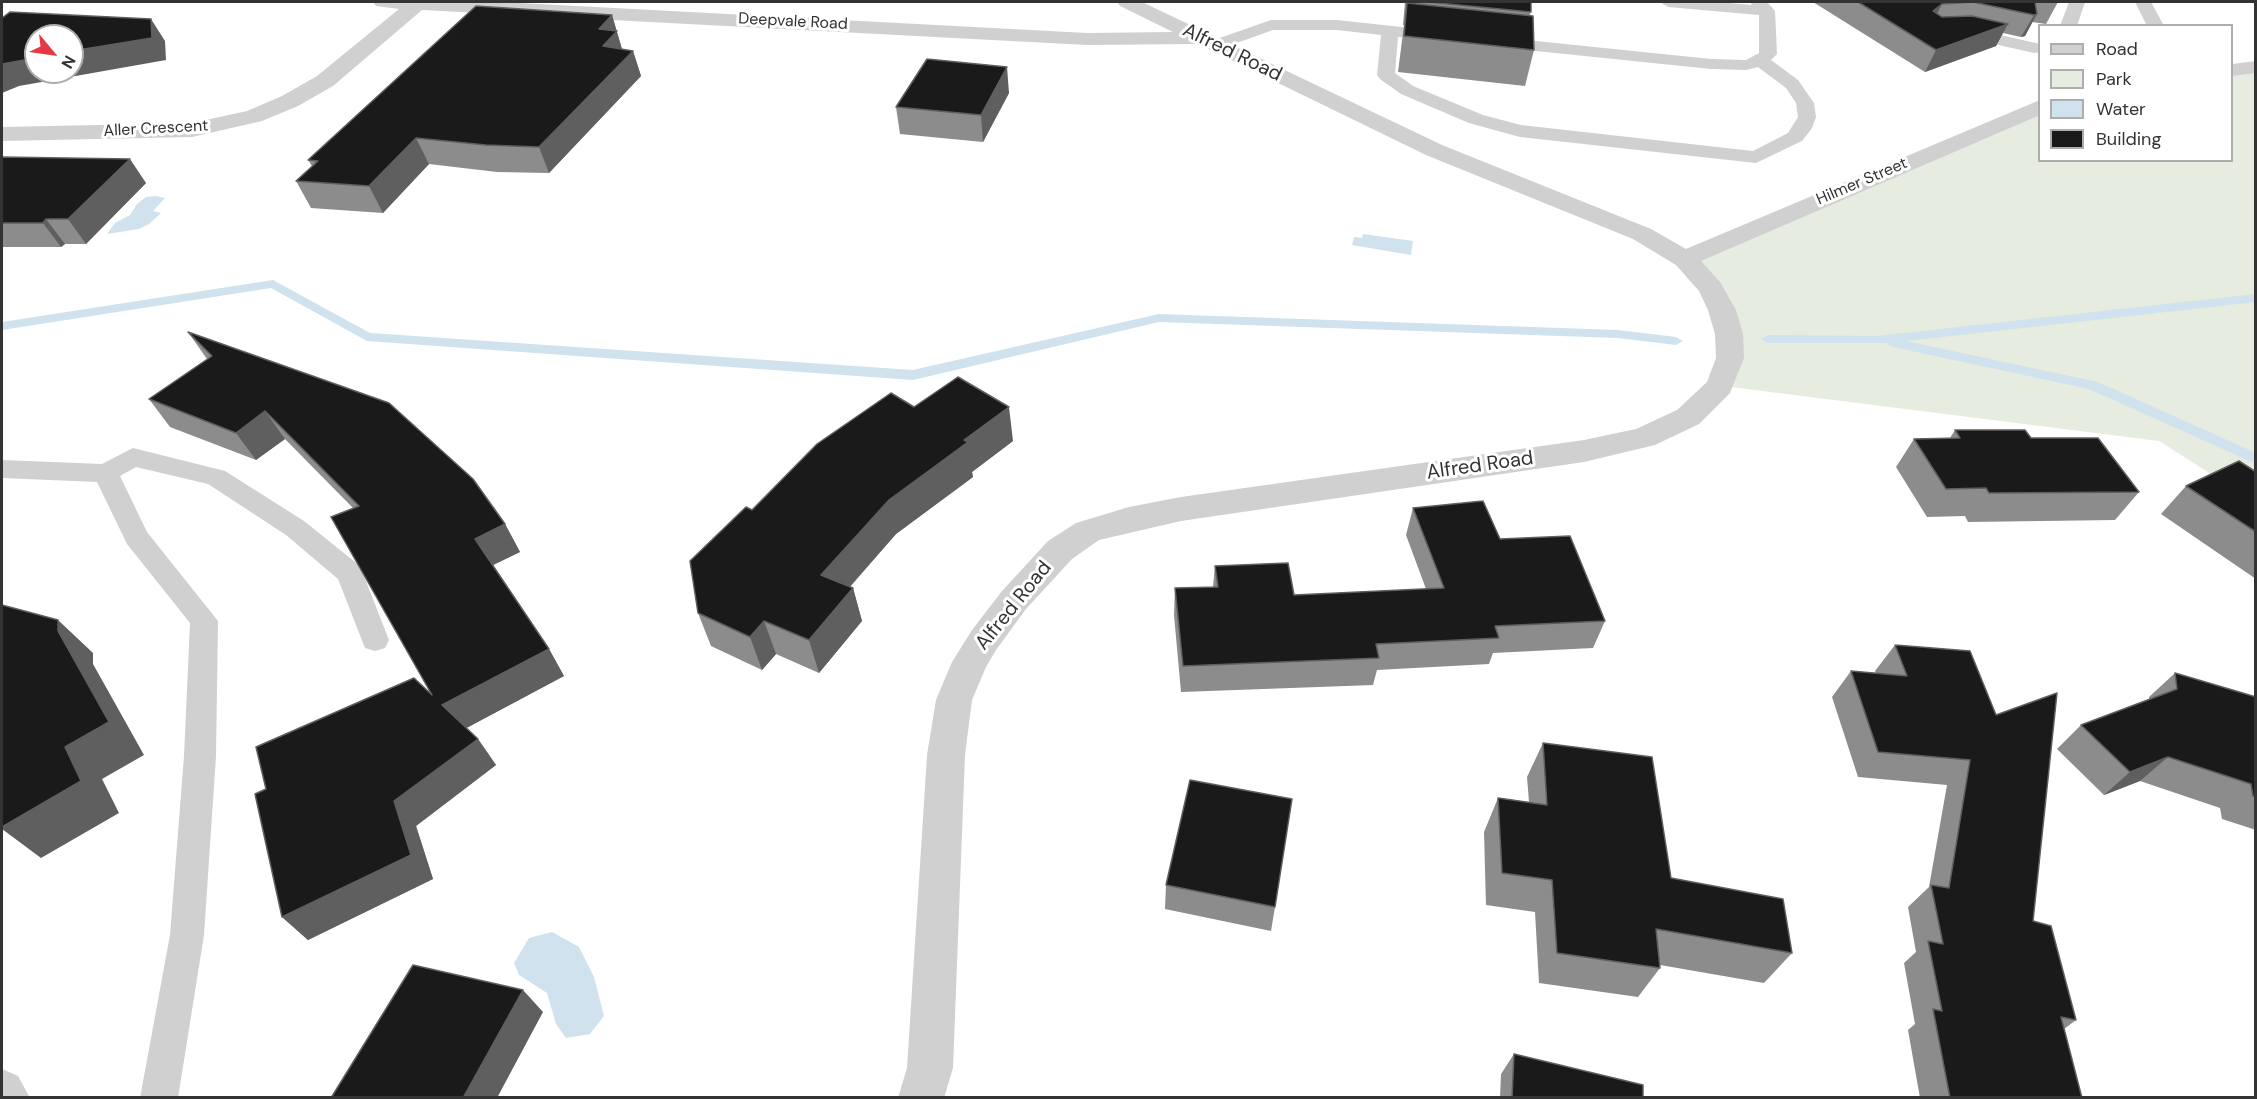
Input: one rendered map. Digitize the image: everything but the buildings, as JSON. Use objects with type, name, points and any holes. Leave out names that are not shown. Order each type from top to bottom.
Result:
[{"type":"street","name":"Deepvale Road","points":[[383,2],[759,19],[1087,39],[1209,41]]},
{"type":"street","name":"Alfred Road","points":[[921,1098],[930,1068],[946,755],[954,700],[970,662],[1014,600],[1060,550],[1088,531],[1129,519],[1181,509],[1584,451],[1644,438],[1688,417],[1720,386],[1730,358],[1729,334],[1722,310],[1711,288],[1685,259],[1642,234],[1434,150],[1127,2]]},
{"type":"street","name":"Aller Crescent","points":[[2,134],[192,130],[254,116],[290,101],[325,81],[417,3]]},
{"type":"street","points":[[2233,70],[2256,67]]},
{"type":"street","name":"Hilmer Street","points":[[1685,259],[2038,108]]},
{"type":"street","points":[[2,1092],[7,1098]]},
{"type":"lane","points":[[1483,40],[1711,64],[1746,65],[1761,61],[1768,54],[1762,6],[1668,2]]},
{"type":"lane","points":[[2069,24],[2077,2]]},
{"type":"lane","points":[[2143,2],[2155,24]]},
{"type":"lane","points":[[1209,41],[1272,25],[1337,25],[1460,38]]},
{"type":"lane","points":[[1390,31],[1386,75],[1407,90],[1476,119],[1520,131],[1756,157],[1795,137],[1803,128],[1807,117],[1805,103],[1792,84],[1761,61]]},
{"type":"lane","points":[[1952,32],[1961,32],[2038,51]]},
{"type":"lane","points":[[2,469],[106,473],[133,457],[216,477],[295,528],[350,573],[375,640]]},
{"type":"lane","points":[[106,473],[136,537],[204,621],[200,756],[187,935],[159,1098]]},
{"type":"green space","points":[[2255,69],[2255,502],[2159,441],[1723,386],[1737,334],[1686,260],[2038,109],[2038,162],[2233,162],[2233,72]]},
{"type":"water","points":[[146,197],[165,198],[153,211],[161,213],[149,224],[139,229],[107,234],[115,223],[130,215],[137,204]]},
{"type":"water","points":[[1363,234],[1413,241],[1411,255],[1352,245],[1354,237],[1362,238]]},
{"type":"water","points":[[552,932],[579,947],[594,977],[604,1016],[590,1034],[566,1038],[556,1024],[547,993],[519,975],[514,963],[529,938]]},
{"type":"waterway","points":[[2,326],[273,284],[367,337],[913,375],[1159,318],[1618,334],[1676,341]]},
{"type":"waterway","points":[[1768,339],[1878,340],[2256,298]]},
{"type":"waterway","points":[[1893,343],[2093,385],[2256,459]]}]
